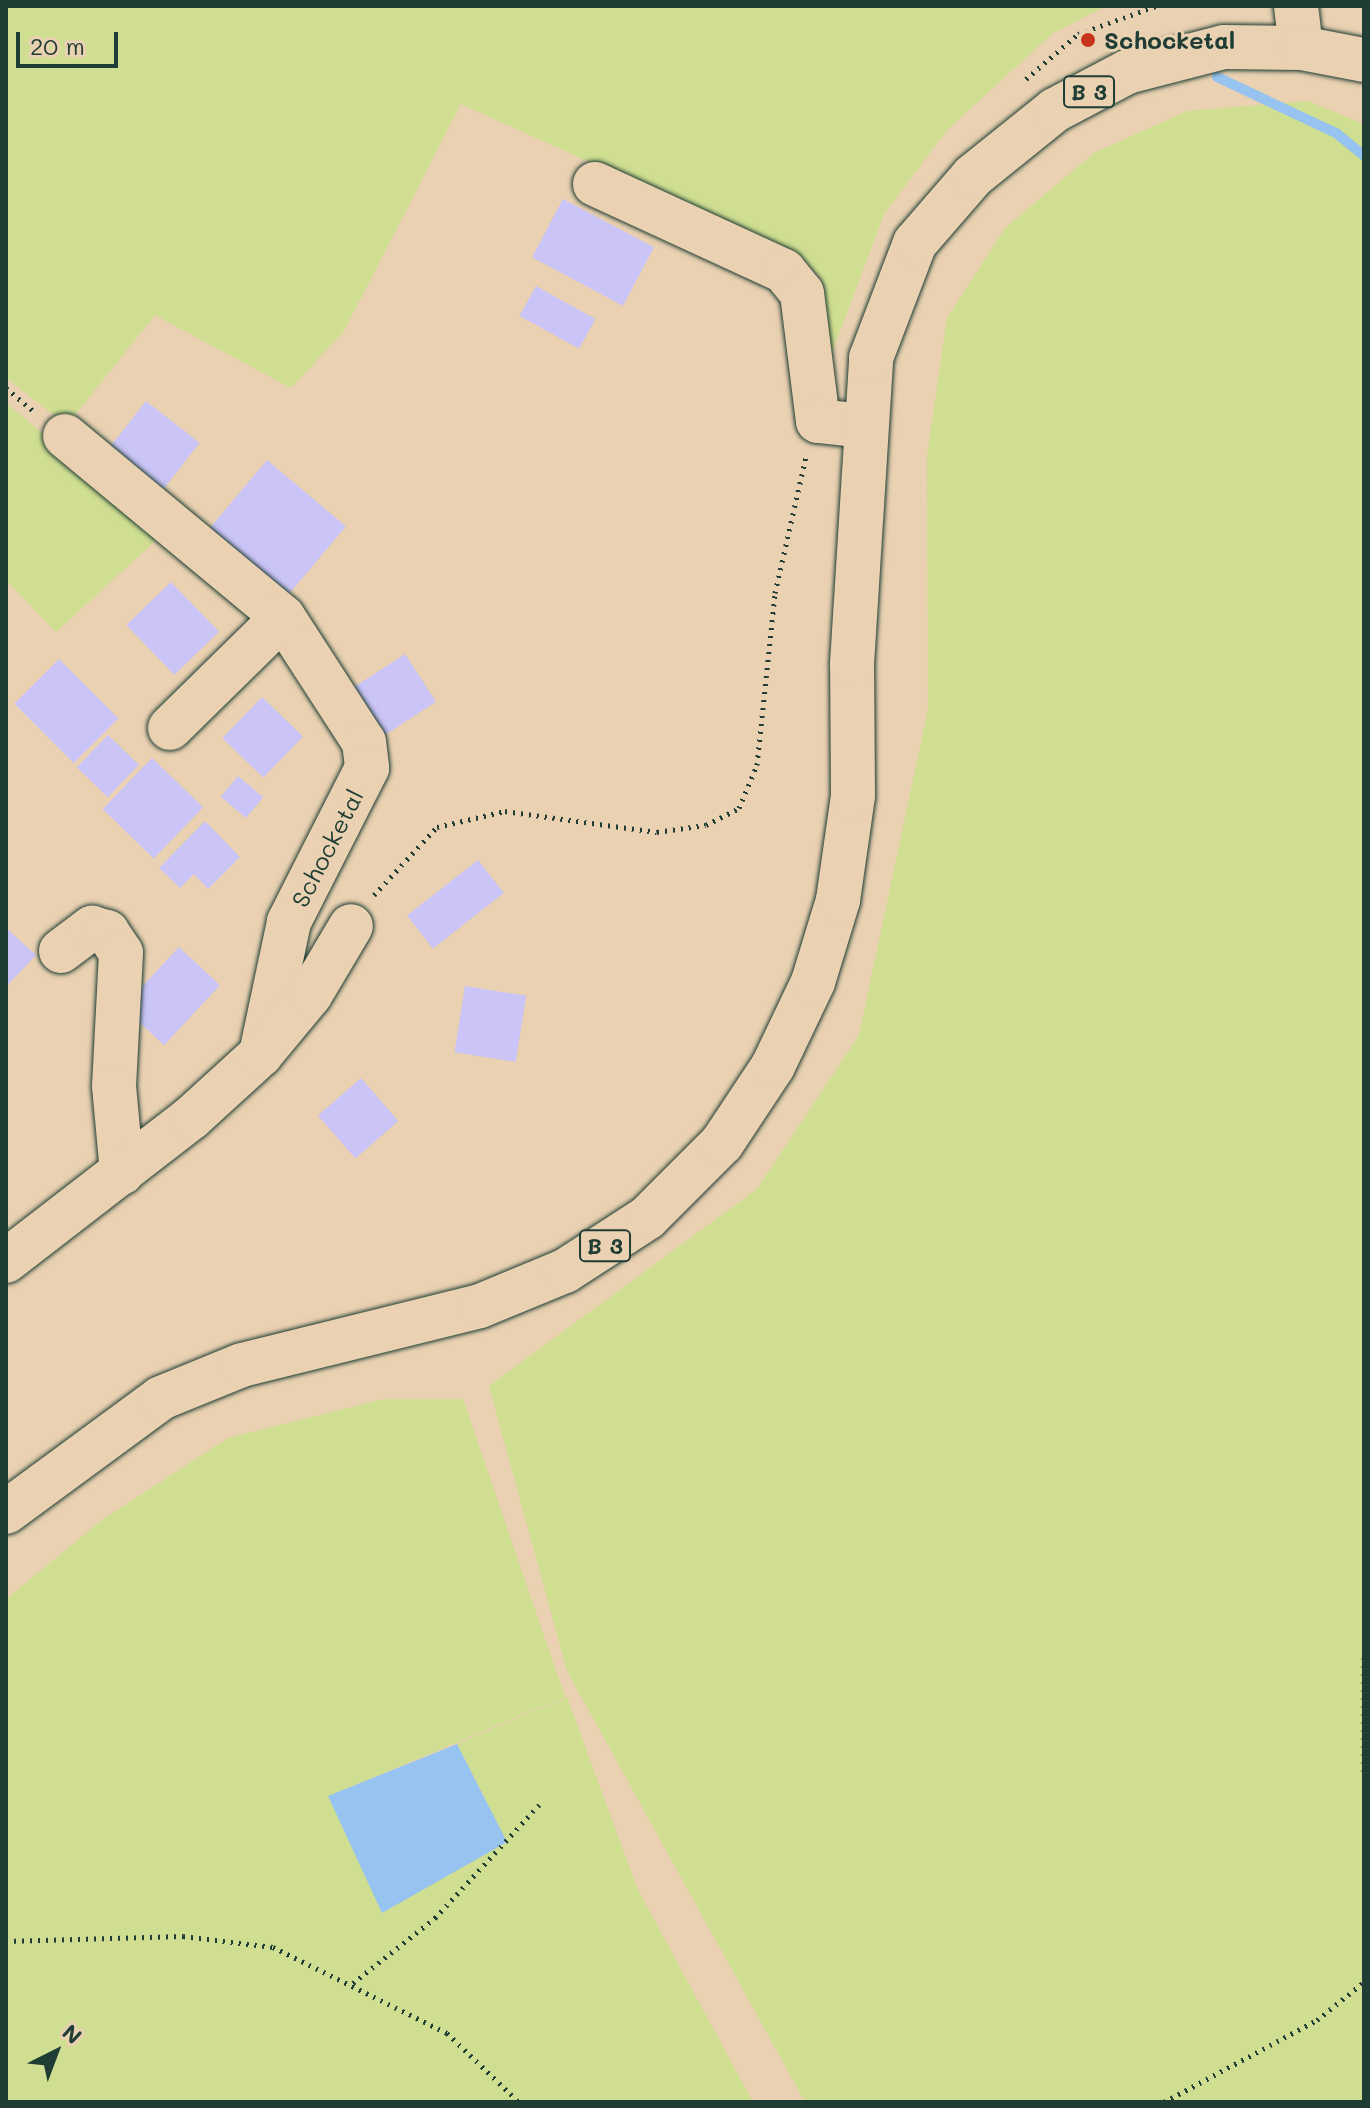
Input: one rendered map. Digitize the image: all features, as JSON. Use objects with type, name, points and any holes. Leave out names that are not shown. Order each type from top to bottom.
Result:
[{"type":"main road","name":"B 3","points":[[6,1512],[161,1398],[242,1365],[480,1306],[565,1271],[647,1218],[722,1143],[773,1066],[813,982],[838,900],[853,796],[864,426],[871,358],[915,243],[973,176],[1055,110],[1127,72],[1299,27],[1364,60]]},
{"type":"main road","points":[[595,184],[784,271],[802,293],[818,421],[864,426]]},
{"type":"main road","name":"Schocketal","points":[[65,436],[283,617],[348,711],[367,768],[289,922],[261,1054]]},
{"type":"main road","points":[[170,728],[283,617]]},
{"type":"main road","points":[[6,1261],[122,1173],[261,1054],[310,995],[351,926]]},
{"type":"main road","points":[[61,951],[92,928],[107,932],[121,953],[114,1086],[122,1173]]},
{"type":"path","points":[[1013,90],[1078,34],[1156,6]]},
{"type":"path","points":[[351,926],[394,867],[437,827],[505,811],[657,832],[706,825],[739,808],[757,765],[775,593],[818,421]]},
{"type":"path","points":[[1364,1658],[1364,1777]]},
{"type":"path","points":[[353,1983],[435,1918],[539,1805]]},
{"type":"path","points":[[6,1941],[183,1936],[273,1947],[353,1983],[447,2033],[519,2102]]},
{"type":"path","points":[[1164,2102],[1317,2020],[1364,1982]]},
{"type":"green space","points":[[6,6],[1106,6],[1053,33],[946,131],[884,214],[823,377],[822,279],[801,258],[461,104],[344,331],[291,388],[155,315],[67,425],[6,378]]},
{"type":"green space","points":[[1308,101],[1364,124],[1364,2102],[805,2102],[567,1671],[489,1386],[757,1189],[859,1035],[928,709],[927,456],[947,318],[1005,228],[1094,153],[1187,111]]},
{"type":"green space","points":[[6,403],[164,533],[56,632],[6,580]]},
{"type":"green space","points":[[384,1399],[463,1399],[565,1697],[329,1796],[382,1912],[507,1842],[457,1744],[567,1697],[637,1888],[753,2102],[6,2102],[6,1599],[102,1520],[228,1438]]},
{"type":"water","points":[[457,1744],[507,1842],[382,1913],[328,1796]]},
{"type":"building","points":[[563,199],[654,247],[623,306],[532,257]]},
{"type":"building","points":[[536,286],[595,319],[579,349],[520,316]]},
{"type":"building","points":[[146,401],[200,443],[160,494],[106,452]]},
{"type":"building","points":[[267,460],[346,526],[285,599],[206,533]]},
{"type":"building","points":[[171,582],[219,632],[174,675],[126,625]]},
{"type":"building","points":[[405,654],[436,702],[385,735],[354,687]]},
{"type":"building","points":[[59,659],[118,718],[74,763],[14,704]]},
{"type":"building","points":[[262,697],[303,737],[263,778],[222,738]]},
{"type":"building","points":[[108,735],[139,765],[108,797],[77,767]]},
{"type":"building","points":[[152,758],[203,807],[154,858],[103,809]]},
{"type":"building","points":[[238,776],[263,797],[246,818],[221,797]]},
{"type":"building","points":[[205,821],[240,857],[208,889],[194,874],[180,888],[159,868]]},
{"type":"building","points":[[478,860],[504,893],[433,949],[407,915]]},
{"type":"building","points":[[6,928],[36,955],[6,987]]},
{"type":"building","points":[[179,947],[220,985],[164,1045],[123,1007]]},
{"type":"building","points":[[465,986],[526,996],[516,1062],[455,1052]]},
{"type":"building","points":[[361,1078],[398,1121],[355,1158],[318,1115]]},
{"type":"waterway","points":[[1217,77],[1336,133],[1364,156]]},
{"type":"place","name":"Schocketal","points":[[1088,40]]}]
